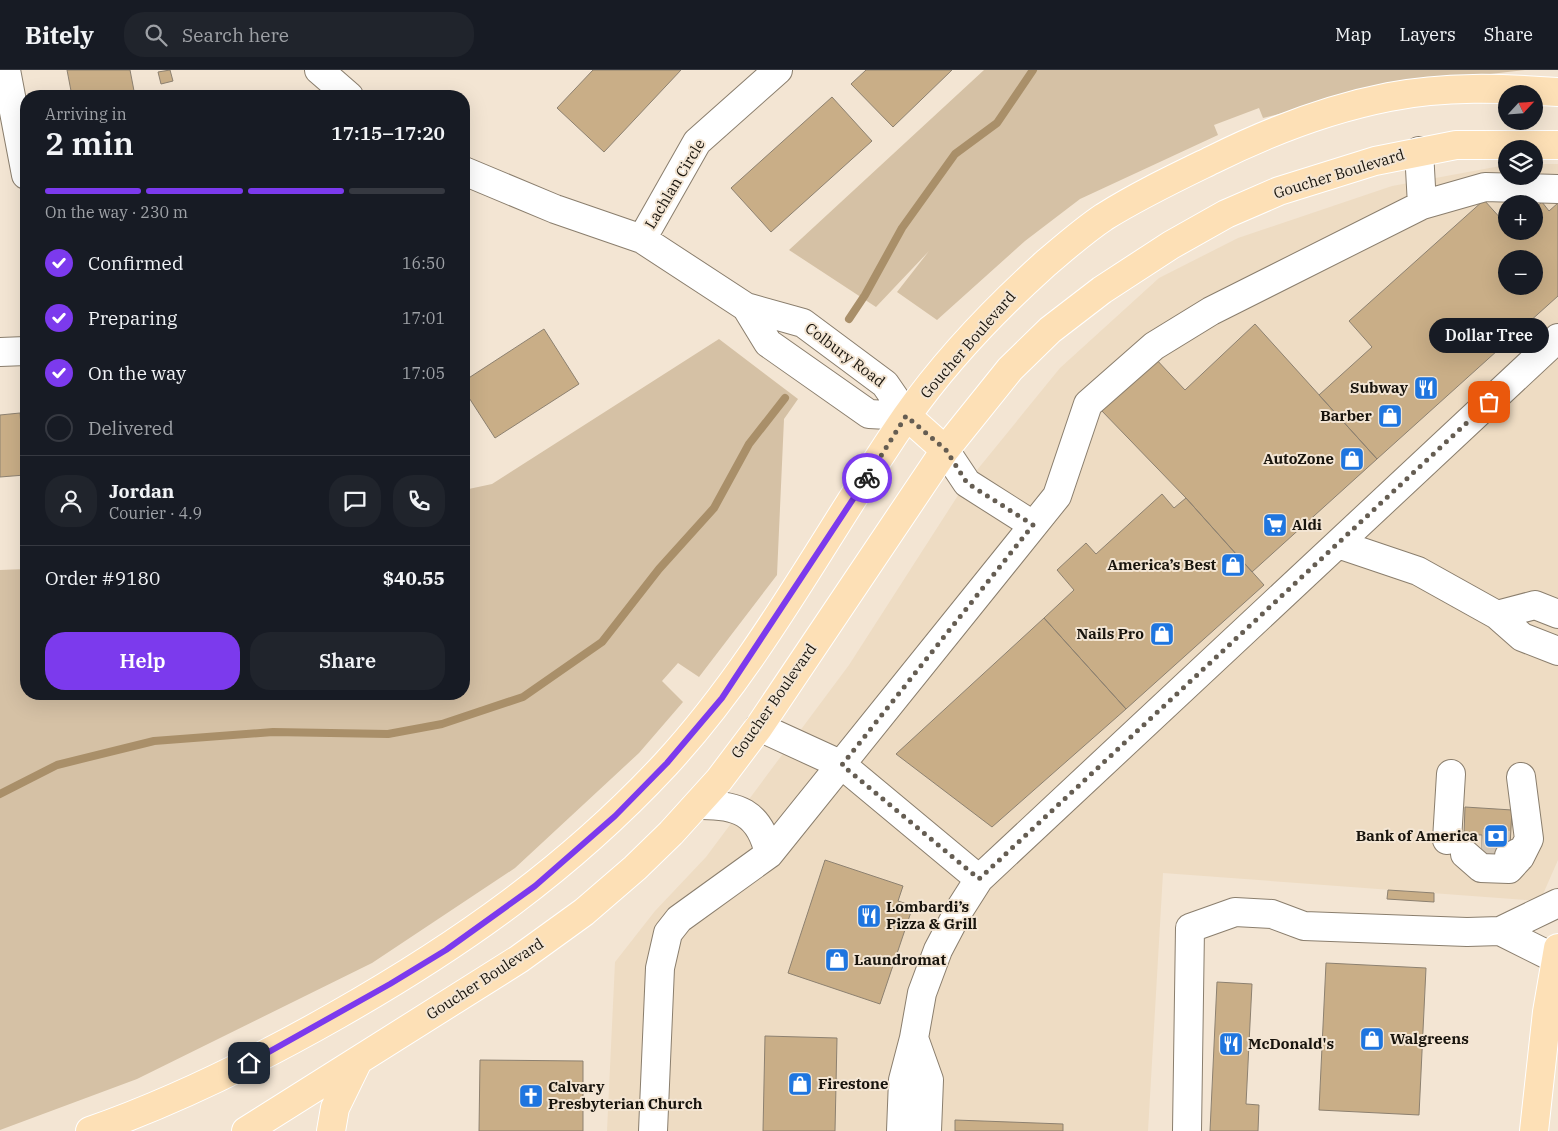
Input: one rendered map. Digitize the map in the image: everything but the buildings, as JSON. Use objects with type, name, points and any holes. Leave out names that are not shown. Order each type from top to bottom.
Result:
[{"type":"main road","name":"Goucher Boulevard","points":[[90,1131],[117,1122],[266,1056],[446,950],[535,886],[615,816],[667,763],[722,698],[906,416],[952,359],[1004,301],[1101,219],[1165,183],[1239,146],[1301,121],[1392,96],[1457,89],[1514,88],[1558,92]]},
{"type":"main road","name":"Goucher Boulevard","points":[[246,1131],[357,1063],[519,959],[584,912],[635,868],[719,780],[759,727],[946,450],[1010,369],[1050,330],[1102,290],[1226,214],[1279,191],[1375,161],[1456,144],[1558,145]]},
{"type":"main road","points":[[906,416],[946,450]]},
{"type":"main road","points":[[1534,1131],[1545,1030],[1557,954]]},
{"type":"main road","points":[[331,1131],[335,1108],[357,1063]]},
{"type":"street","points":[[6,70],[20,144]]},
{"type":"street","points":[[319,70],[341,90]]},
{"type":"street","name":"Lachlan Circle","points":[[642,239],[697,142],[778,70]]},
{"type":"street","points":[[1419,151],[1422,205]]},
{"type":"street","name":"Colbury Road","points":[[470,174],[546,206],[642,239],[746,307],[803,323],[886,384],[906,416]]},
{"type":"street","points":[[653,1131],[660,968],[668,933],[679,919],[769,854],[1057,496],[1088,404],[1154,346],[1211,311],[1422,205],[1486,187],[1558,189]]},
{"type":"street","name":"Colbury Road","points":[[746,307],[768,343],[869,414],[906,416]]},
{"type":"street","points":[[901,1131],[903,1080],[914,1038],[922,993],[938,950],[958,912],[979,879],[1558,338]]},
{"type":"street","points":[[0,352],[20,351]]},
{"type":"street","points":[[946,450],[967,483],[1033,525]]},
{"type":"street","points":[[1338,544],[1418,571],[1497,615],[1522,637],[1558,651]]},
{"type":"street","points":[[1497,615],[1535,605],[1558,614]]},
{"type":"street","points":[[759,727],[842,765],[979,879]]},
{"type":"street","points":[[1451,774],[1469,848],[1481,868],[1509,869],[1513,852],[1528,839],[1521,777]]},
{"type":"street","points":[[697,805],[718,804],[745,812],[754,820],[762,834],[769,854]]},
{"type":"street","points":[[1187,1131],[1190,928],[1235,912],[1272,914],[1304,926],[1467,932],[1500,931],[1558,904]]},
{"type":"street","points":[[1500,931],[1557,954]]},
{"type":"street","points":[[914,1038],[929,1080],[927,1131]]},
{"type":"shaded area","points":[[984,70],[1525,70],[1395,85],[1263,118],[1259,108],[1214,125],[1218,135],[1080,199],[1025,241],[937,320],[897,292],[929,251],[876,307],[789,250]]},
{"type":"shaded area","points":[[1543,164],[1558,164],[1558,860],[1540,901],[1163,873],[1148,1131],[607,1131],[615,962],[655,911],[706,857],[849,665],[964,486],[1060,368],[1159,278],[1238,238],[1392,186],[1498,166],[1498,185],[1543,185]]},
{"type":"shaded area","points":[[719,339],[798,399],[784,419],[777,575],[699,677],[678,663],[662,681],[683,702],[639,753],[515,868],[372,963],[137,1079],[0,1130],[0,570],[20,569],[20,700],[470,700],[470,489],[492,484]]},
{"type":"waterway","points":[[849,319],[865,295],[902,228],[955,154],[997,123],[1033,70]]},
{"type":"waterway","points":[[0,794],[57,765],[154,741],[273,732],[388,734],[442,724],[523,697],[602,642],[659,569],[714,508],[749,444],[785,398]]},
{"type":"tunnel","points":[[1482,843],[1509,845]]},
{"type":"way so far","points":[[867,478],[906,416],[946,450],[967,483],[1033,525],[842,765],[979,879],[1111,758],[1489,402]]},
{"type":"place","name":"Subway","points":[[1426,388]]},
{"type":"place","name":"Dollar Tree","points":[[1489,402]]},
{"type":"place","name":"Barber","points":[[1390,416]]},
{"type":"place","name":"AutoZone","points":[[1352,459]]},
{"type":"place","name":"Aldi","points":[[1275,525]]},
{"type":"place","name":"America’s Best","points":[[1233,565]]},
{"type":"place","name":"Nails Pro","points":[[1162,634]]},
{"type":"place","name":"Bank of America","points":[[1496,836]]},
{"type":"place","name":"Lombardi’s Pizza & Grill","points":[[869,916]]},
{"type":"place","name":"Laundromat","points":[[837,960]]},
{"type":"place","name":"Walgreens","points":[[1372,1039]]},
{"type":"place","name":"McDonald's","points":[[1231,1044]]},
{"type":"place","name":"Firestone","points":[[800,1084]]},
{"type":"place","name":"Calvary Presbyterian Church","points":[[531,1096]]},
{"type":"route","points":[[249,1063],[266,1056],[446,950],[535,886],[615,816],[667,763],[722,698],[867,478]]}]
